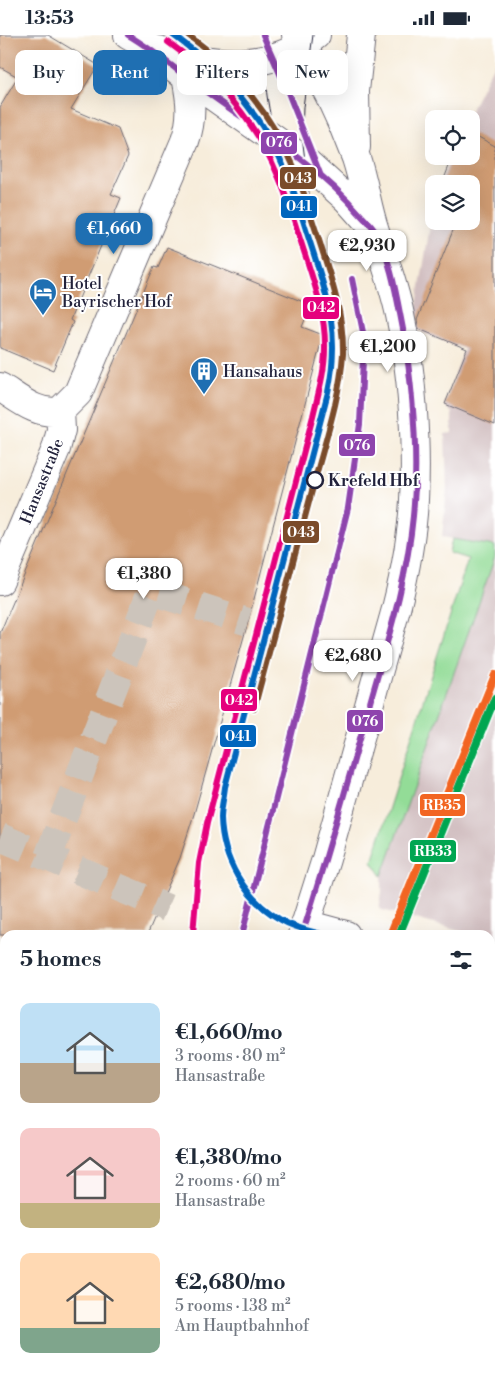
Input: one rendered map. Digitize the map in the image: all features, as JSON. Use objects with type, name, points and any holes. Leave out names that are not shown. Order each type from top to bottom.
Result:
[{"type":"street","points":[[356,158],[355,91],[361,35]]},
{"type":"street","points":[[139,41],[185,58],[230,63],[264,59],[305,38],[356,158],[400,317],[409,370],[414,441],[414,500],[406,568],[326,859],[304,929]]},
{"type":"street","points":[[139,41],[177,70]]},
{"type":"street","points":[[0,387],[28,404],[43,411],[53,413],[60,411],[78,393],[185,141],[190,126],[191,109],[189,95]]},
{"type":"street","points":[[212,95],[320,173],[348,200],[375,231]]},
{"type":"street","name":"Hansastraße","points":[[0,581],[56,449],[61,430],[60,411]]},
{"type":"shaded area","points":[[495,62],[495,546],[442,537],[447,489],[445,434],[452,433],[452,413],[444,405],[464,349],[413,329],[429,230],[480,230],[480,175],[444,175],[447,165],[480,165],[480,110],[471,110]]},
{"type":"shaded area","points":[[495,557],[495,930],[456,930],[379,909],[382,876]]},
{"type":"green space","points":[[452,539],[495,546],[495,557],[382,876],[372,861],[468,559],[449,553]]},
{"type":"building","points":[[0,35],[48,35],[73,50],[15,50],[15,75],[0,67]]},
{"type":"building","points":[[83,56],[93,62],[93,73],[83,89]]},
{"type":"building","points":[[15,82],[15,95],[80,95],[71,109],[118,129],[128,156],[111,194],[121,198],[70,320],[73,322],[53,370],[0,348],[0,107]]},
{"type":"building","points":[[480,138],[495,146],[495,425],[445,404],[467,349],[419,329],[417,320],[453,230],[480,230],[480,175],[446,175],[449,165],[480,165]]},
{"type":"building","points":[[167,247],[311,305],[302,327],[323,335],[248,622],[194,814],[180,858],[149,930],[0,930],[0,633],[154,267],[158,268]]},
{"type":"tunnel","points":[[48,857],[151,591],[248,622]]},
{"type":"tunnel","points":[[0,837],[167,908]]},
{"type":"tram line","points":[[266,35],[265,69],[268,101],[283,165]]},
{"type":"tram line","points":[[310,201],[302,136],[303,107],[313,35]]},
{"type":"transit line","name":"076","points":[[128,35],[268,135],[343,195],[372,227],[381,243],[393,279],[403,329],[410,375],[415,446],[415,493],[410,539],[396,609],[384,654],[304,930]]},
{"type":"transit line","name":"041","points":[[173,35],[209,64],[225,80],[254,114],[267,133],[278,153],[293,190],[321,278],[330,314],[333,351],[328,392],[225,787],[221,810],[222,833],[226,848],[231,863],[246,890],[268,912],[286,923],[306,930]]},
{"type":"transit line","name":"043","points":[[188,35],[205,48],[236,78],[263,112],[286,149],[301,186],[327,266],[339,309],[343,339],[339,388],[335,405],[254,709]]},
{"type":"transit line","name":"076","points":[[263,35],[321,176]]},
{"type":"transit line","name":"042","points":[[168,42],[219,85],[247,119],[270,157],[285,194],[314,281],[325,335],[324,366],[313,416],[207,823],[199,863],[193,930]]},
{"type":"transit line","name":"076","points":[[243,930],[348,508],[360,424],[364,337],[352,279]]},
{"type":"transit line","name":"RB35","points":[[392,930],[495,675]]},
{"type":"transit line","name":"RB33","points":[[401,930],[495,698]]},
{"type":"place","name":"Hotel Bayrischer Hof","points":[[43,316]]},
{"type":"place","name":"Hansahaus","points":[[204,395]]},
{"type":"place","name":"Krefeld Hbf","points":[[315,480]]}]
